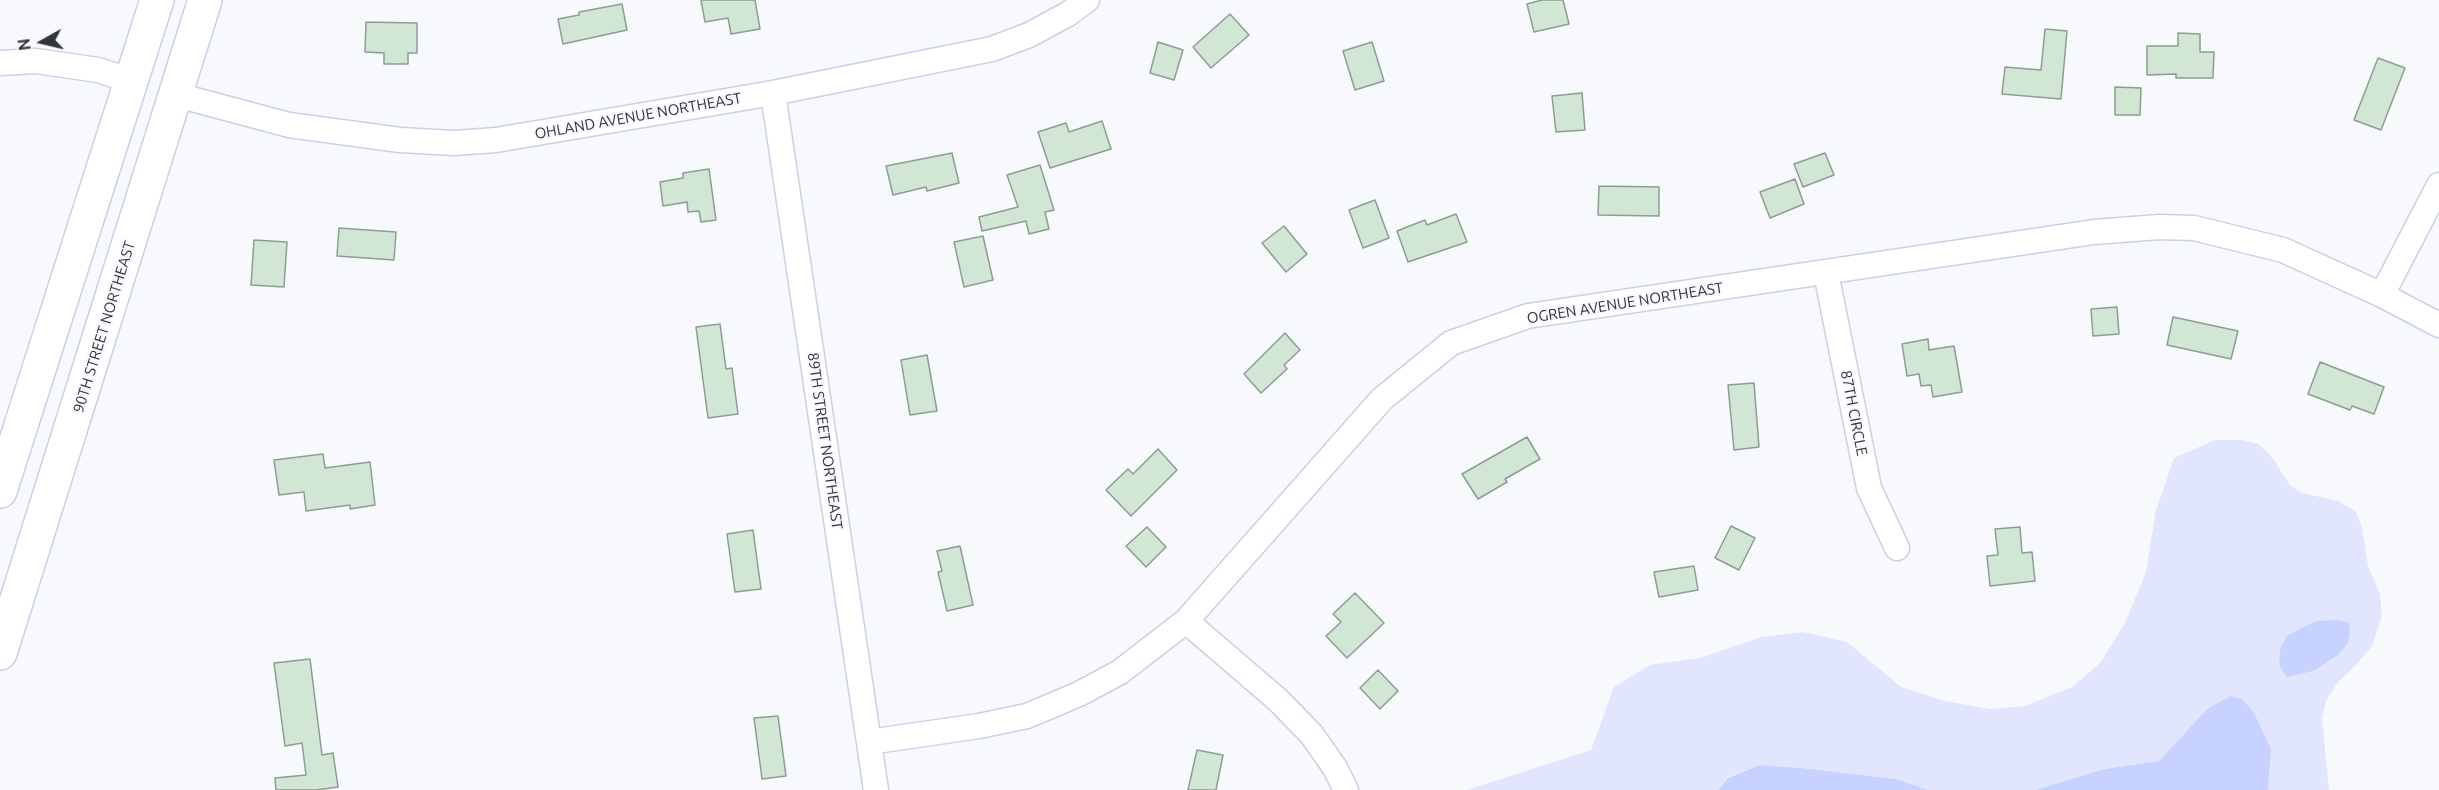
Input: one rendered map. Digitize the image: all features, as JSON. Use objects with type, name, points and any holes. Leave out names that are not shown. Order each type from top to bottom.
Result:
[{"type":"main road","points":[[0,491],[157,0]]},
{"type":"main road","name":"90TH STREET NORTHEAST","points":[[0,653],[205,0]]},
{"type":"main road","points":[[146,37],[179,88]]},
{"type":"main road","points":[[129,90],[161,146]]},
{"type":"street","name":"OHLAND AVENUE NORTHEAST","points":[[179,88],[288,125],[400,140],[454,143],[496,140],[773,93],[992,48],[1029,34],[1068,14],[1087,0]]},
{"type":"street","points":[[0,63],[36,61],[98,70],[129,90]]},
{"type":"street","name":"89TH STREET NORTHEAST","points":[[773,93],[876,790]]},
{"type":"street","points":[[2382,295],[2439,185]]},
{"type":"street","name":"OGREN AVENUE NORTHEAST","points":[[869,742],[979,726],[1027,716],[1079,694],[1120,672],[1186,621],[1382,399],[1451,343],[1528,316],[2094,232],[2159,227],[2194,228],[2283,250],[2382,295],[2439,325]]},
{"type":"street","name":"87TH CIRCLE","points":[[1826,273],[1869,488],[1897,548]]},
{"type":"street","points":[[1186,621],[1278,700],[1312,735],[1335,768],[1346,790]]},
{"type":"shaded area","points":[[2215,440],[2242,440],[2259,444],[2271,456],[2290,485],[2302,493],[2338,501],[2356,512],[2362,528],[2368,566],[2380,594],[2382,616],[2372,646],[2338,682],[2326,701],[2322,718],[2329,790],[2268,790],[2271,749],[2231,696],[2208,708],[2159,761],[2104,769],[2035,790],[1928,790],[1896,779],[1759,765],[1728,777],[1718,790],[1467,790],[1591,750],[1614,687],[1650,665],[1700,658],[1762,637],[1803,632],[1847,642],[1901,687],[1945,701],[1990,709],[2025,706],[2072,687],[2101,662],[2125,623],[2146,572],[2156,510],[2174,458]]},
{"type":"water","points":[[2339,620],[2349,623],[2350,631],[2348,643],[2338,655],[2313,671],[2287,677],[2280,667],[2279,659],[2281,646],[2288,635],[2316,621]]},
{"type":"water","points":[[2231,696],[2243,700],[2254,713],[2271,749],[2268,790],[2035,790],[2104,769],[2159,761],[2208,708]]},
{"type":"water","points":[[1759,765],[1896,779],[1928,790],[1718,790],[1728,778]]},
{"type":"building","points":[[701,0],[755,0],[760,29],[731,34],[728,18],[705,22]]},
{"type":"building","points":[[1542,0],[1563,0],[1569,24],[1534,32],[1527,4]]},
{"type":"building","points":[[622,4],[627,30],[563,44],[558,19],[579,15],[579,12]]},
{"type":"building","points":[[1230,14],[1249,35],[1211,68],[1193,47]]},
{"type":"building","points":[[366,22],[417,23],[417,53],[408,53],[408,64],[384,64],[384,53],[365,52]]},
{"type":"building","points":[[2045,29],[2067,31],[2061,99],[2002,94],[2005,67],[2041,70]]},
{"type":"building","points":[[2178,33],[2200,34],[2200,52],[2214,52],[2213,78],[2176,78],[2176,74],[2147,75],[2147,46],[2178,46]]},
{"type":"building","points":[[1158,42],[1183,50],[1174,80],[1150,73]]},
{"type":"building","points":[[1372,42],[1384,81],[1355,90],[1343,51]]},
{"type":"building","points":[[2378,58],[2405,68],[2381,130],[2354,120]]},
{"type":"building","points":[[2115,87],[2141,88],[2140,115],[2115,115]]},
{"type":"building","points":[[1582,93],[1585,130],[1556,132],[1552,96]]},
{"type":"building","points":[[1102,121],[1111,149],[1050,168],[1038,132],[1066,123],[1069,132]]},
{"type":"building","points":[[952,153],[959,183],[927,191],[926,187],[893,195],[886,166]]},
{"type":"building","points":[[1825,153],[1834,175],[1803,187],[1794,164]]},
{"type":"building","points":[[1040,165],[1054,210],[1045,212],[1049,229],[1029,234],[1026,221],[982,231],[979,217],[1018,207],[1007,175]]},
{"type":"building","points":[[709,169],[716,220],[701,222],[699,211],[688,212],[687,202],[663,206],[660,182],[683,178],[683,173]]},
{"type":"building","points":[[1795,179],[1804,204],[1770,218],[1760,192]]},
{"type":"building","points":[[1599,186],[1659,187],[1659,216],[1598,215]]},
{"type":"building","points":[[1375,200],[1389,238],[1363,248],[1349,210]]},
{"type":"building","points":[[1456,214],[1467,242],[1408,262],[1397,231],[1425,220],[1427,225]]},
{"type":"building","points":[[1284,226],[1307,254],[1286,272],[1262,243]]},
{"type":"building","points":[[339,228],[396,232],[394,260],[337,256]]},
{"type":"building","points":[[983,236],[993,280],[964,287],[954,242]]},
{"type":"building","points":[[254,240],[287,242],[284,287],[251,285]]},
{"type":"building","points":[[2117,307],[2119,334],[2093,336],[2091,309]]},
{"type":"building","points":[[2173,317],[2238,331],[2231,359],[2167,345]]},
{"type":"building","points":[[720,324],[726,369],[732,368],[738,414],[708,418],[696,327]]},
{"type":"building","points":[[1285,333],[1300,350],[1284,365],[1287,369],[1261,393],[1244,374]]},
{"type":"building","points":[[1928,339],[1929,350],[1954,346],[1962,392],[1933,397],[1931,385],[1921,386],[1919,374],[1907,376],[1902,344]]},
{"type":"building","points":[[927,355],[937,411],[910,415],[901,360]]},
{"type":"building","points":[[2320,362],[2384,387],[2374,414],[2352,406],[2350,410],[2308,394]]},
{"type":"building","points":[[1754,383],[1759,447],[1734,450],[1728,385]]},
{"type":"building","points":[[1527,437],[1540,459],[1505,479],[1507,482],[1478,499],[1462,474]]},
{"type":"building","points":[[1158,449],[1177,470],[1131,516],[1106,490],[1128,469],[1133,474]]},
{"type":"building","points":[[323,454],[325,468],[370,462],[375,505],[350,509],[350,505],[306,511],[304,492],[279,495],[274,460]]},
{"type":"building","points":[[1731,526],[1755,538],[1739,570],[1715,558]]},
{"type":"building","points":[[1147,527],[1166,547],[1146,567],[1126,546]]},
{"type":"building","points":[[2020,527],[2022,553],[2032,552],[2035,581],[1990,586],[1987,556],[1998,555],[1995,529]]},
{"type":"building","points":[[753,530],[761,589],[735,592],[727,534]]},
{"type":"building","points":[[960,546],[973,605],[947,611],[938,572],[942,571],[937,551]]},
{"type":"building","points":[[1694,566],[1698,590],[1659,597],[1654,572]]},
{"type":"building","points":[[1355,593],[1384,623],[1347,658],[1326,636],[1341,622],[1333,614]]},
{"type":"building","points":[[310,659],[322,755],[333,753],[338,787],[316,790],[276,790],[275,778],[306,775],[302,743],[285,746],[274,663]]},
{"type":"building","points":[[1378,670],[1398,691],[1380,709],[1360,688]]},
{"type":"building","points":[[778,716],[786,776],[762,779],[754,718]]},
{"type":"building","points":[[1197,750],[1223,755],[1216,790],[1188,790]]}]
